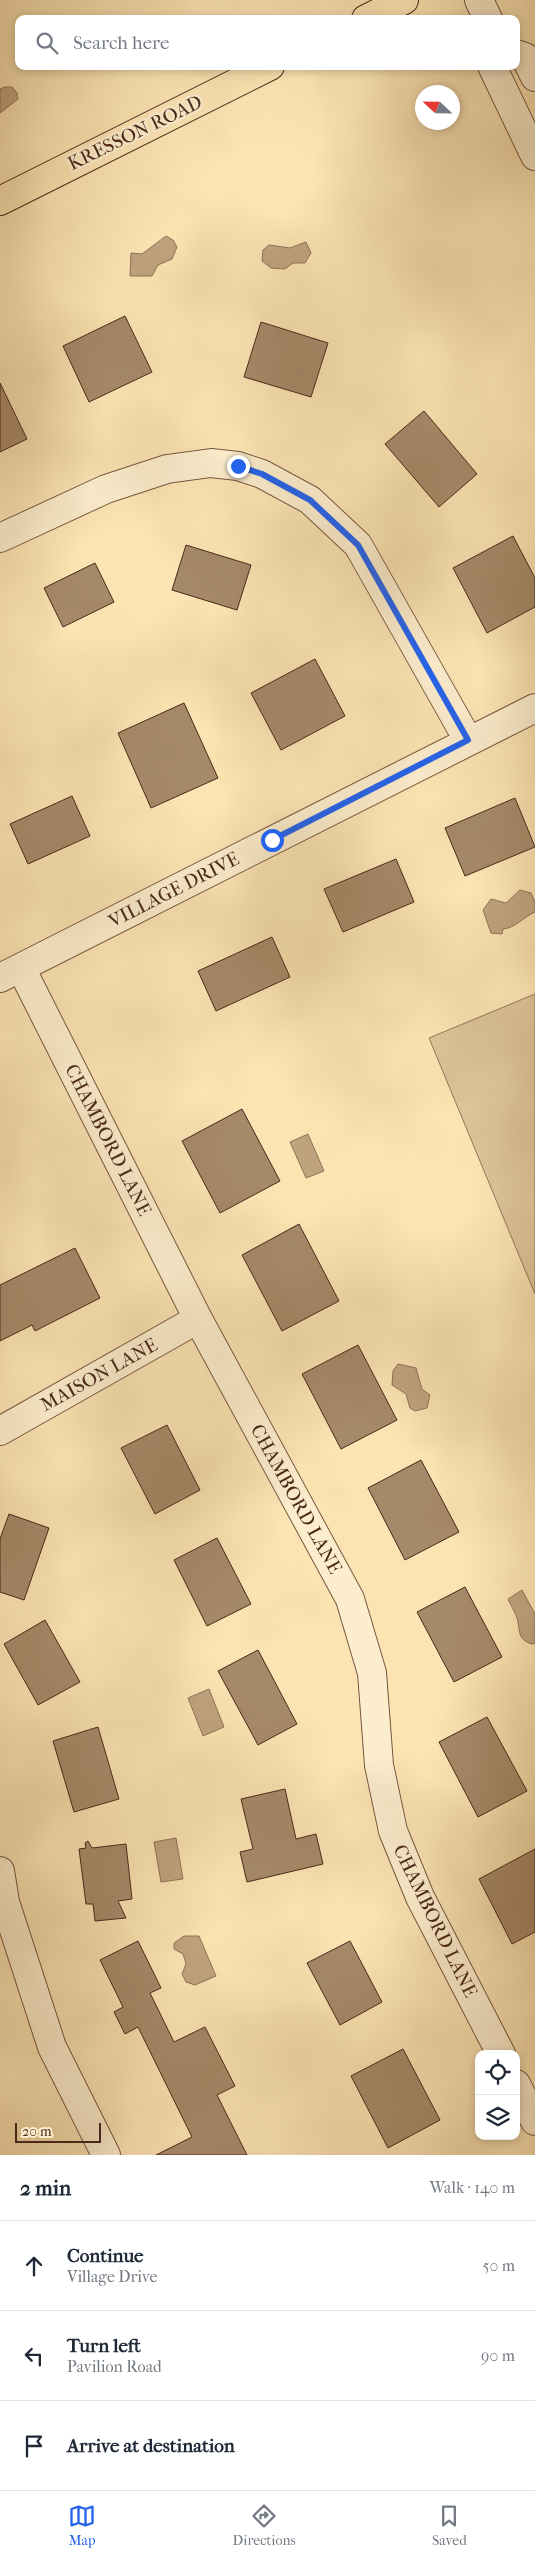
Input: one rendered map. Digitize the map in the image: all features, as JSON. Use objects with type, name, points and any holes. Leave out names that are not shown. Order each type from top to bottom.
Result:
[{"type":"main road","points":[[374,15],[404,0]]},
{"type":"main road","name":"KRESSON ROAD","points":[[0,201],[262,70]]},
{"type":"street","points":[[479,0],[486,15]]},
{"type":"street","points":[[520,55],[525,57],[535,77]]},
{"type":"street","points":[[494,70],[535,156]]},
{"type":"street","points":[[0,538],[106,489],[167,469],[210,463],[238,466],[262,474],[310,500],[358,545],[468,740]]},
{"type":"street","name":"VILLAGE DRIVE","points":[[10,973],[468,740],[535,708]]},
{"type":"street","name":"CHAMBORD LANE","points":[[10,973],[350,1599],[372,1672],[379,1764],[393,1831],[420,1897],[499,2050]]},
{"type":"street","name":"MAISON LANE","points":[[0,1431],[198,1319]]},
{"type":"street","points":[[0,1871],[5,1902],[52,2047],[106,2155]]},
{"type":"street","points":[[520,2092],[535,2121]]},
{"type":"shaded area","points":[[12,87],[17,93],[18,99],[0,113],[0,89]]},
{"type":"shaded area","points":[[166,236],[173,240],[177,247],[172,259],[158,265],[152,276],[130,276],[131,253],[142,254]]},
{"type":"shaded area","points":[[306,242],[311,253],[305,263],[293,263],[285,269],[271,268],[262,261],[263,250],[269,245],[290,248]]},
{"type":"shaded area","points":[[520,890],[531,893],[535,902],[535,912],[512,927],[503,929],[502,934],[491,933],[483,910],[491,899],[506,903]]},
{"type":"shaded area","points":[[535,994],[535,1294],[429,1038]]},
{"type":"shaded area","points":[[308,1134],[324,1171],[306,1178],[290,1142]]},
{"type":"shaded area","points":[[398,1364],[416,1368],[422,1389],[430,1395],[427,1408],[415,1411],[410,1408],[406,1394],[392,1385],[393,1371]]},
{"type":"shaded area","points":[[522,1590],[535,1614],[535,1643],[532,1644],[522,1638],[516,1616],[508,1599]]},
{"type":"shaded area","points":[[209,1689],[224,1727],[203,1736],[188,1698]]},
{"type":"shaded area","points":[[176,1838],[183,1879],[161,1882],[154,1842]]},
{"type":"shaded area","points":[[184,1936],[199,1936],[216,1976],[195,1985],[186,1982],[182,1974],[186,1964],[183,1954],[174,1949],[174,1943]]},
{"type":"building","points":[[125,316],[152,372],[89,402],[63,346]]},
{"type":"building","points":[[261,322],[328,343],[311,397],[244,377]]},
{"type":"building","points":[[0,383],[27,439],[0,452]]},
{"type":"building","points":[[424,411],[477,474],[439,507],[385,444]]},
{"type":"building","points":[[513,536],[535,578],[535,607],[487,633],[453,568]]},
{"type":"building","points":[[186,545],[251,565],[237,610],[172,590]]},
{"type":"building","points":[[95,563],[114,602],[63,627],[44,588]]},
{"type":"building","points":[[315,659],[345,716],[281,750],[251,693]]},
{"type":"building","points":[[184,703],[218,778],[151,808],[118,733]]},
{"type":"building","points":[[72,796],[90,836],[28,864],[10,824]]},
{"type":"building","points":[[515,798],[535,847],[465,876],[445,828]]},
{"type":"building","points":[[396,859],[414,902],[343,932],[324,889]]},
{"type":"building","points":[[272,937],[290,977],[216,1011],[198,971]]},
{"type":"building","points":[[242,1109],[280,1181],[220,1213],[182,1141]]},
{"type":"building","points":[[299,1224],[339,1301],[282,1331],[242,1255]]},
{"type":"building","points":[[75,1248],[100,1298],[35,1331],[32,1325],[0,1341],[0,1285]]},
{"type":"building","points":[[358,1345],[397,1420],[341,1449],[302,1374]]},
{"type":"building","points":[[167,1425],[200,1490],[155,1514],[121,1448]]},
{"type":"building","points":[[421,1460],[459,1532],[405,1560],[368,1488]]},
{"type":"building","points":[[9,1514],[49,1528],[24,1600],[0,1592],[0,1539]]},
{"type":"building","points":[[217,1538],[251,1604],[207,1626],[174,1560]]},
{"type":"building","points":[[465,1587],[502,1657],[454,1682],[417,1612]]},
{"type":"building","points":[[45,1620],[80,1682],[38,1705],[4,1644]]},
{"type":"building","points":[[258,1650],[297,1724],[258,1745],[218,1671]]},
{"type":"building","points":[[487,1717],[527,1791],[478,1817],[439,1742]]},
{"type":"building","points":[[98,1727],[119,1799],[74,1812],[53,1741]]},
{"type":"building","points":[[285,1789],[296,1839],[316,1834],[323,1864],[247,1882],[240,1852],[253,1849],[241,1799]]},
{"type":"building","points":[[88,1841],[92,1848],[126,1844],[132,1899],[118,1901],[126,1918],[95,1921],[93,1904],[86,1904],[79,1849],[86,1848],[85,1843]]},
{"type":"building","points":[[535,1849],[535,1932],[512,1944],[479,1879]]},
{"type":"building","points":[[138,1941],[161,1988],[150,1993],[174,2042],[205,2027],[235,2086],[217,2095],[247,2155],[156,2155],[192,2137],[138,2027],[125,2034],[114,2012],[123,2007],[100,1960]]},
{"type":"building","points":[[350,1941],[382,2002],[340,2025],[307,1963]]},
{"type":"building","points":[[403,2049],[440,2120],[388,2148],[351,2076]]},
{"type":"route","points":[[238,466],[262,474],[310,500],[358,545],[468,740],[272,840]]}]
